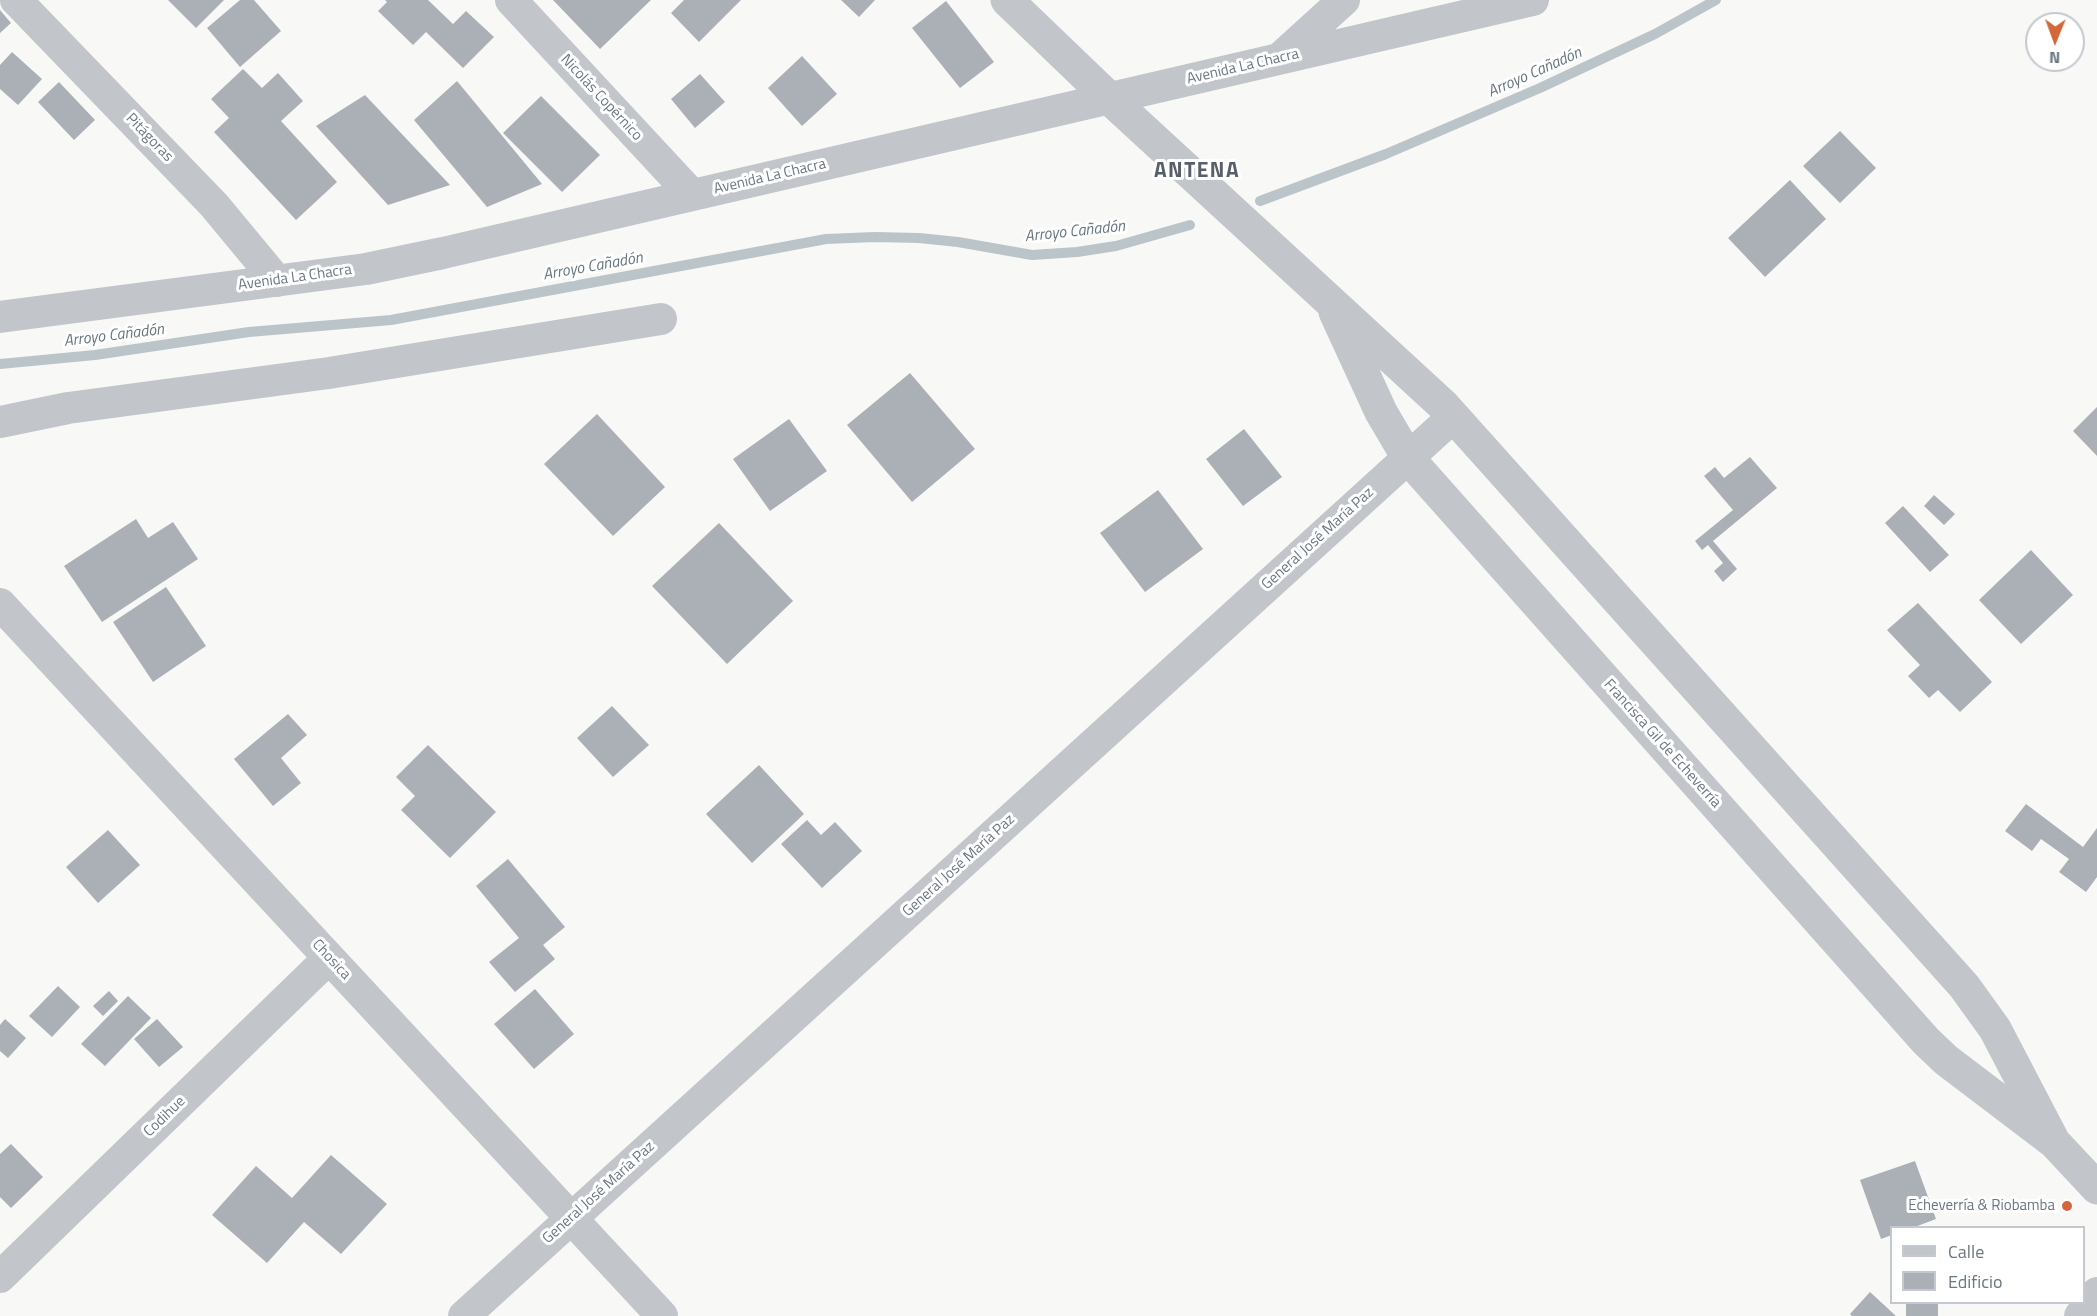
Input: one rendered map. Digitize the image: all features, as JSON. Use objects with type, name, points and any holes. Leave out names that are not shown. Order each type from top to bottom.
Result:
[{"type":"street","name":"Pitágoras","points":[[16,0],[214,205],[278,281]]},
{"type":"street","name":"Nicolás Copérnico","points":[[511,0],[692,195]]},
{"type":"street","name":"Francisca Gil de Echeverría","points":[[1006,0],[1109,98],[1421,384],[1453,417],[1964,986],[1995,1029],[2054,1142]]},
{"type":"street","name":"Francisca Gil de Echeverría","points":[[1041,0],[1109,98]]},
{"type":"street","points":[[1279,59],[1344,0]]},
{"type":"street","name":"Avenida La Chacra","points":[[0,317],[366,269],[1533,0]]},
{"type":"street","name":"Francisca Gil de Echeverría","points":[[1329,300],[1381,412],[1408,458],[1926,1041],[1946,1060],[2054,1142],[2097,1188]]},
{"type":"street","points":[[0,422],[68,408],[329,373],[661,319]]},
{"type":"street","name":"General José María Paz","points":[[464,1316],[1453,417]]},
{"type":"street","name":"Chosica","points":[[0,604],[662,1316]]},
{"type":"street","name":"Codihue","points":[[0,1277],[329,958]]},
{"type":"street","points":[[2080,1316],[2097,1293]]},
{"type":"building","points":[[168,0],[224,0],[196,28]]},
{"type":"building","points":[[240,0],[254,0],[281,31],[240,67],[207,28]]},
{"type":"building","points":[[385,0],[428,0],[453,24],[466,11],[494,37],[463,68],[426,32],[413,45],[378,11],[387,2]]},
{"type":"building","points":[[553,0],[651,0],[600,49]]},
{"type":"building","points":[[684,0],[741,0],[699,42],[671,13]]},
{"type":"building","points":[[841,0],[875,0],[859,17]]},
{"type":"building","points":[[946,1],[994,62],[960,88],[912,28]]},
{"type":"building","points":[[0,10],[11,23],[0,33]]},
{"type":"building","points":[[12,52],[42,79],[18,105],[0,89],[0,65]]},
{"type":"building","points":[[802,56],[837,94],[802,126],[768,88]]},
{"type":"building","points":[[243,69],[262,88],[278,73],[303,101],[281,121],[337,182],[296,220],[214,132],[229,118],[211,99]]},
{"type":"building","points":[[700,74],[725,102],[695,128],[671,99]]},
{"type":"building","points":[[457,81],[542,184],[487,207],[414,120]]},
{"type":"building","points":[[59,82],[95,120],[74,140],[38,102]]},
{"type":"building","points":[[365,95],[450,185],[388,205],[316,126]]},
{"type":"building","points":[[541,96],[600,155],[562,192],[503,133]]},
{"type":"building","points":[[1840,131],[1876,168],[1840,203],[1803,166]]},
{"type":"building","points":[[1790,180],[1826,219],[1765,277],[1728,238]]},
{"type":"building","points":[[910,373],[975,449],[912,502],[847,425]]},
{"type":"building","points":[[2097,407],[2097,456],[2073,431]]},
{"type":"building","points":[[597,414],[665,487],[613,536],[544,464]]},
{"type":"building","points":[[789,419],[827,471],[770,511],[733,459]]},
{"type":"building","points":[[1244,429],[1282,477],[1243,506],[1206,459]]},
{"type":"building","points":[[1750,457],[1777,488],[1713,541],[1737,569],[1723,582],[1714,571],[1723,563],[1708,545],[1702,550],[1695,541],[1733,510],[1704,476],[1715,467],[1724,478]]},
{"type":"building","points":[[1158,490],[1203,549],[1145,592],[1100,533]]},
{"type":"building","points":[[1934,495],[1955,514],[1944,525],[1924,506]]},
{"type":"building","points":[[1903,506],[1949,555],[1930,572],[1885,523]]},
{"type":"building","points":[[136,519],[148,538],[173,522],[198,559],[102,622],[64,566]]},
{"type":"building","points":[[719,523],[793,601],[727,664],[652,586]]},
{"type":"building","points":[[2031,550],[2073,595],[2021,644],[1979,600]]},
{"type":"building","points":[[166,587],[206,646],[153,682],[113,622]]},
{"type":"building","points":[[1918,603],[1992,682],[1960,712],[1938,690],[1929,698],[1908,676],[1920,665],[1887,630]]},
{"type":"building","points":[[612,706],[649,745],[613,777],[577,738]]},
{"type":"building","points":[[288,714],[307,735],[281,758],[301,783],[273,806],[234,759]]},
{"type":"building","points":[[428,745],[496,812],[450,858],[401,810],[415,796],[396,777]]},
{"type":"building","points":[[759,765],[804,814],[752,863],[706,814]]},
{"type":"building","points":[[2026,804],[2083,847],[2097,828],[2097,877],[2086,892],[2059,872],[2069,859],[2041,839],[2032,851],[2005,831]]},
{"type":"building","points":[[807,820],[821,835],[835,822],[862,851],[822,888],[781,844]]},
{"type":"building","points":[[108,830],[140,865],[98,903],[66,867]]},
{"type":"building","points":[[508,859],[565,927],[543,945],[555,959],[515,992],[489,962],[519,938],[476,886]]},
{"type":"building","points":[[58,986],[80,1007],[52,1037],[29,1016]]},
{"type":"building","points":[[535,989],[574,1034],[534,1069],[494,1024]]},
{"type":"building","points":[[109,991],[118,1001],[103,1016],[93,1006]]},
{"type":"building","points":[[128,996],[151,1018],[105,1066],[81,1044]]},
{"type":"building","points":[[5,1019],[26,1038],[8,1058],[0,1051],[0,1025]]},
{"type":"building","points":[[157,1019],[183,1047],[159,1067],[134,1039]]},
{"type":"building","points":[[11,1144],[43,1177],[11,1208],[0,1197],[0,1154]]},
{"type":"building","points":[[331,1155],[387,1204],[341,1254],[304,1222],[267,1263],[212,1215],[256,1166],[292,1198]]},
{"type":"building","points":[[1915,1161],[1936,1219],[1917,1226],[1890,1226],[1890,1236],[1881,1239],[1860,1180]]},
{"type":"building","points":[[1870,1292],[1896,1316],[1852,1316],[1850,1314]]},
{"type":"building","points":[[1906,1304],[1938,1304],[1938,1316],[1906,1316]]},
{"type":"waterway","name":"Arroyo Cañadón","points":[[1260,201],[1386,154],[1540,88],[1655,34],[1716,0]]},
{"type":"waterway","name":"Arroyo Cañadón","points":[[0,364],[95,355],[249,332],[391,320],[826,239],[919,238],[958,242],[1032,255],[1077,252],[1116,246],[1190,225]]},
{"type":"place","name":"Echeverría & Riobamba","points":[[2067,1206]]},
{"type":"district","name":"ANTENA","points":[[1197,172]]}]
